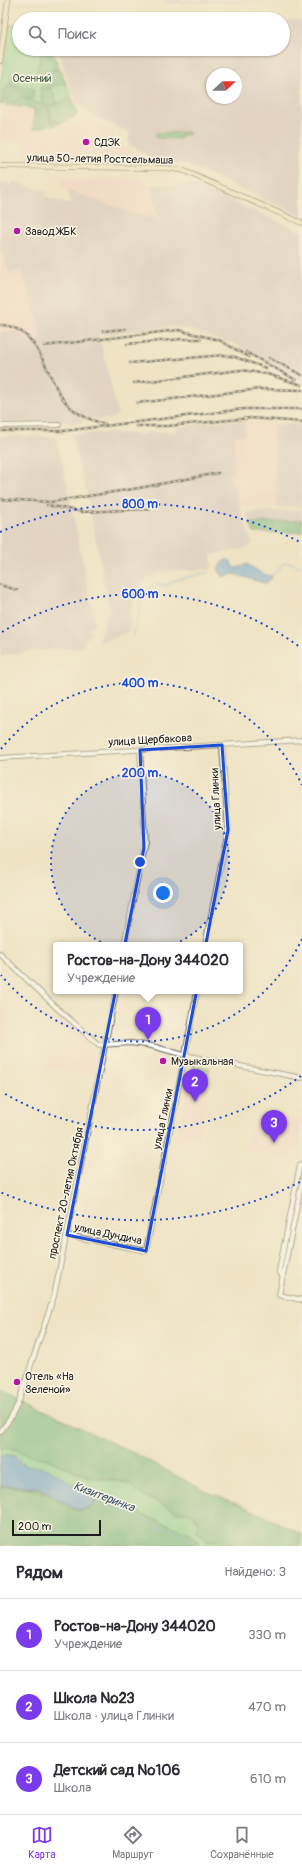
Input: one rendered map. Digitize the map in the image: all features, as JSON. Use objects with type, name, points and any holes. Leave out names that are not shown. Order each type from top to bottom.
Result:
[{"type":"main road","points":[[0,61],[8,0]]},
{"type":"main road","name":"улица 50-летия Ростсельмаша","points":[[0,166],[165,168],[182,170],[302,223]]},
{"type":"main road","points":[[0,169],[6,166]]},
{"type":"street","points":[[0,426],[59,426]]},
{"type":"street","name":"улица Щербакова","points":[[0,758],[302,740]]},
{"type":"street","name":"улица Глинки","points":[[207,942],[228,830],[222,745]]},
{"type":"street","points":[[125,942],[145,841],[140,750]]},
{"type":"street","points":[[0,954],[94,1042],[105,1045],[131,1043],[152,1046],[184,1055],[302,1078]]},
{"type":"street","name":"проспект 20-летия Октября","points":[[0,1432],[10,1419],[21,1394],[54,1296],[115,994]]},
{"type":"street","name":"улица Глинки","points":[[146,1251],[167,1142],[170,1136],[195,994]]},
{"type":"street","points":[[282,1276],[279,1271],[300,1165],[302,1164]]},
{"type":"street","points":[[302,1181],[279,1295],[302,1300]]},
{"type":"street","name":"улица Дундича","points":[[67,1235],[146,1251]]},
{"type":"highlighted area","points":[[222,745],[228,830],[146,1251],[67,1235],[144,848],[140,750]]},
{"type":"shaded area","points":[[165,0],[302,0],[165,3]]},
{"type":"shaded area","points":[[290,21],[302,21],[302,216],[189,165],[154,160],[129,144],[129,135],[131,134],[92,115],[76,103],[59,56],[290,56]]},
{"type":"shaded area","points":[[5,104],[35,109],[32,124],[52,125],[53,131],[88,119],[113,132],[115,145],[132,151],[131,159],[100,160],[97,154],[58,160],[27,161],[25,143],[0,139],[0,128]]},
{"type":"shaded area","points":[[63,177],[75,180],[142,179],[151,185],[158,218],[143,217],[60,187]]},
{"type":"shaded area","points":[[13,181],[47,192],[45,197],[71,205],[68,190],[143,217],[158,218],[151,185],[193,184],[302,232],[302,380],[229,341],[228,343],[188,329],[171,327],[99,335],[118,415],[113,418],[98,420],[93,418],[70,423],[60,420],[0,423],[0,329],[1,332],[17,332],[28,340],[29,344],[40,340],[39,325],[21,270],[10,274],[0,247],[0,182],[12,185]]},
{"type":"shaded area","points":[[0,247],[10,274],[21,270],[39,325],[40,340],[29,344],[1,332]]},
{"type":"shaded area","points":[[245,420],[273,423],[277,506],[268,506],[267,504],[240,506],[229,473],[234,472],[234,436],[246,435]]},
{"type":"shaded area","points":[[245,420],[246,435],[234,436],[234,472],[229,473],[252,544],[247,548],[211,555],[212,569],[170,571],[159,573],[144,580],[140,585],[138,585],[137,588],[139,589],[138,598],[134,597],[129,616],[131,617],[129,632],[98,643],[107,613],[110,613],[88,499],[72,435],[82,433],[146,434],[146,432],[177,432],[177,427],[211,422]]},
{"type":"shaded area","points":[[302,423],[302,507],[277,508],[273,425]]},
{"type":"shaded area","points":[[0,437],[56,437],[69,493],[95,623],[89,628],[90,633],[82,647],[28,651],[0,657]]},
{"type":"shaded area","points":[[302,509],[302,520],[250,523],[246,513]]},
{"type":"shaded area","points":[[0,1008],[9,1010],[0,1056]]},
{"type":"shaded area","points":[[57,1015],[61,1016],[101,1055],[96,1075],[47,1067],[49,1056],[61,1057],[65,1030],[55,1028]]},
{"type":"shaded area","points":[[192,1064],[212,1068],[198,1140],[178,1137]]},
{"type":"shaded area","points":[[274,1115],[302,1120],[302,1135],[297,1159],[247,1150],[252,1120]]},
{"type":"green space","name":"Осенний","points":[[9,25],[12,25],[12,56],[55,56],[77,110],[76,116],[52,127],[52,125],[33,130],[34,109],[0,104],[0,87]]},
{"type":"green space","points":[[40,56],[47,56],[48,59],[51,58],[50,56],[52,56],[58,69],[53,67],[54,71],[37,72]]},
{"type":"green space","points":[[58,70],[65,84],[40,89],[43,75],[52,75],[43,73]]},
{"type":"green space","points":[[12,76],[18,80],[18,83],[33,88],[33,99],[23,97],[12,102],[4,97],[3,92],[10,83],[20,91],[10,82]]},
{"type":"green space","points":[[51,88],[57,103],[49,106],[42,103],[40,89]]},
{"type":"green space","points":[[3,97],[11,103],[26,99],[48,107],[50,114],[49,121],[63,122],[54,126],[53,122],[33,129],[35,109],[1,104]]},
{"type":"green space","points":[[70,98],[73,104],[69,104],[73,105],[76,115],[63,122],[50,119],[51,114],[49,107]]},
{"type":"green space","points":[[189,132],[189,135],[181,135],[180,139],[156,138],[156,133]]},
{"type":"green space","points":[[302,520],[302,532],[254,533],[250,523]]},
{"type":"green space","points":[[193,1065],[209,1068],[208,1075],[204,1075],[202,1083],[190,1081]]},
{"type":"green space","points":[[0,1390],[140,1456],[205,1491],[237,1503],[302,1534],[302,1546],[241,1546],[206,1540],[196,1530],[198,1523],[194,1515],[186,1512],[177,1512],[139,1493],[130,1485],[119,1481],[88,1478],[45,1458],[35,1458],[14,1449],[0,1448]]},
{"type":"green space","points":[[0,1448],[14,1449],[35,1458],[45,1458],[88,1478],[119,1481],[130,1485],[139,1493],[177,1512],[186,1512],[194,1515],[198,1523],[196,1530],[206,1540],[241,1546],[197,1546],[199,1545],[197,1539],[190,1533],[148,1517],[108,1499],[96,1501],[89,1509],[77,1511],[38,1489],[0,1487],[7,1485],[26,1488],[39,1487],[50,1494],[64,1497],[93,1496],[49,1470],[39,1467],[26,1466],[16,1456],[6,1455],[0,1457]]},
{"type":"green space","points":[[7,1486],[25,1489],[38,1489],[77,1511],[87,1509],[92,1506],[97,1498],[108,1499],[148,1517],[190,1533],[197,1539],[199,1545],[0,1546],[0,1487]]},
{"type":"water","points":[[228,559],[231,561],[233,567],[237,568],[247,564],[263,574],[271,576],[272,578],[267,583],[263,583],[234,574],[223,577],[218,569],[222,562]]},
{"type":"water","points":[[6,1455],[14,1457],[23,1465],[44,1468],[53,1472],[93,1496],[95,1498],[93,1504],[89,1507],[77,1510],[39,1487],[10,1485],[0,1486],[0,1457]]},
{"type":"waterway","name":"Кизитеринка","points":[[271,576],[276,573],[285,563],[289,562],[302,567]]},
{"type":"waterway","name":"Кизитеринка","points":[[133,638],[141,601],[148,588],[156,584],[167,585],[176,580],[208,572]]},
{"type":"waterway","name":"Кизитеринка","points":[[94,1503],[118,1509],[147,1523],[178,1532],[192,1540],[197,1546]]},
{"type":"railway","points":[[0,325],[13,327],[24,333],[32,342],[57,389],[67,404],[76,412],[87,418],[105,424]]},
{"type":"railway","points":[[103,331],[125,329]]},
{"type":"railway","points":[[44,346],[178,330],[219,340],[249,357]]},
{"type":"railway","points":[[127,344],[182,339],[201,339]]},
{"type":"railway","points":[[246,352],[296,380]]},
{"type":"railway","points":[[130,363],[224,355],[235,357],[266,368]]},
{"type":"railway","points":[[269,358],[302,375]]},
{"type":"railway","points":[[134,383],[241,370],[267,374],[302,385]]},
{"type":"railway","points":[[137,403],[260,389],[302,390]]},
{"type":"railway","points":[[0,431],[63,431],[244,409],[302,409]]},
{"type":"railway","points":[[136,426],[168,426],[250,418],[302,422]]},
{"type":"railway","points":[[0,499],[51,502],[139,488],[218,473]]},
{"type":"railway","points":[[47,505],[82,512],[148,509]]},
{"type":"railway","points":[[0,585],[17,590]]},
{"type":"place","name":"СДЭК","points":[[86,142]]},
{"type":"place","name":"Завод ЖБК","points":[[17,231]]},
{"type":"place","name":"Ростов-на-Дону 344020","points":[[148,1040]]},
{"type":"place","name":"Музыкальная","points":[[163,1061]]},
{"type":"place","name":"Школа №23","points":[[195,1102]]},
{"type":"place","name":"Детский сад №106","points":[[274,1143]]},
{"type":"place","name":"Отель «На Зеленой»","points":[[17,1382]]}]
